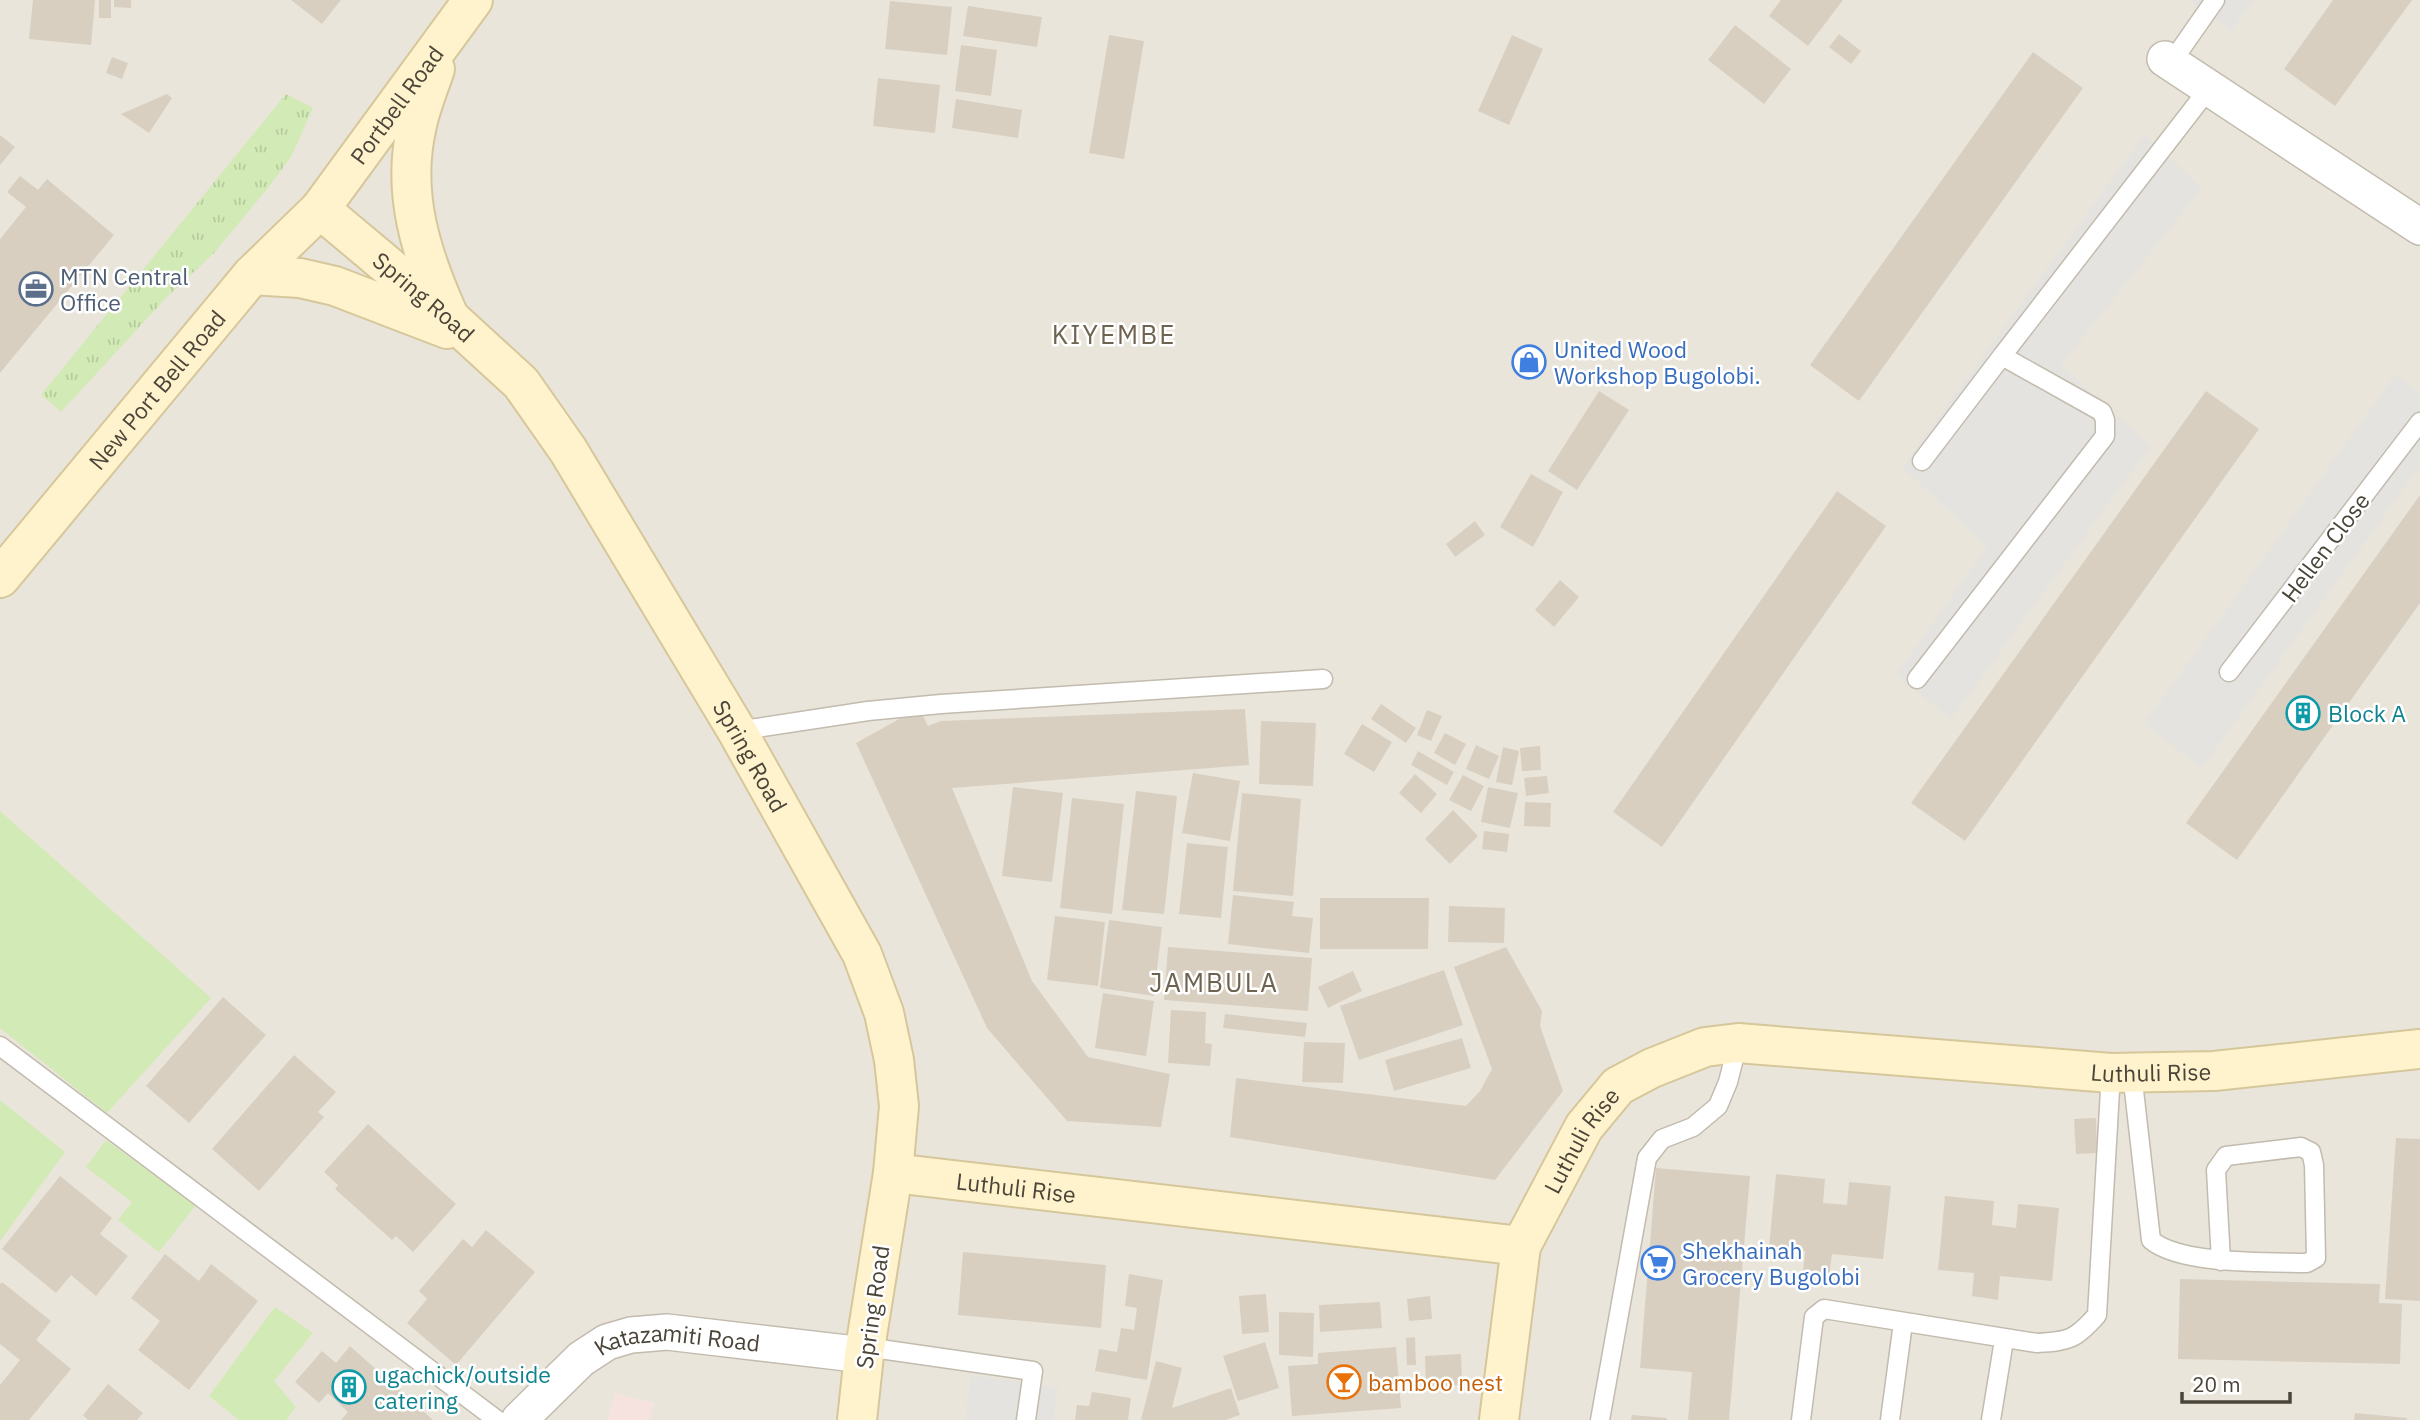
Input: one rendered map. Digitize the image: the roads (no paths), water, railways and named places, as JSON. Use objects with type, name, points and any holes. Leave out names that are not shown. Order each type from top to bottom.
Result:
[{"type":"main road","name":"Portbell Road","points":[[320,209],[472,0]]},
{"type":"main road","points":[[444,40],[417,126],[410,171],[413,208],[429,270],[463,329]]},
{"type":"main road","name":"New Port Bell Road","points":[[0,578],[253,275],[320,209]]},
{"type":"main road","name":"Spring Road","points":[[320,209],[463,329],[521,383],[568,450],[737,731],[862,954],[884,1013],[894,1060],[899,1106],[857,1420]]},
{"type":"main road","points":[[253,275],[300,278],[335,286],[463,329]]},
{"type":"main road","name":"Luthuli Rise","points":[[892,1174],[1521,1246],[1584,1127],[1618,1086],[1652,1068],[1705,1047],[1738,1042],[2122,1073],[2214,1071],[2420,1049]]},
{"type":"main road","points":[[1499,1420],[1521,1246]]},
{"type":"street","points":[[2168,61],[2418,221]]},
{"type":"street","name":"Katazamiti Road","points":[[519,1420],[582,1359],[607,1342],[631,1335],[667,1332],[865,1351]]},
{"type":"lane","points":[[2168,61],[2215,0]]},
{"type":"lane","points":[[1922,461],[2210,87]]},
{"type":"lane","points":[[1917,678],[2105,436],[2102,412],[2002,356]]},
{"type":"lane","name":"Hellen Close","points":[[2229,672],[2420,422]]},
{"type":"lane","points":[[737,731],[941,704],[1323,679]]},
{"type":"lane","points":[[1600,1420],[1647,1158],[1662,1139],[1693,1127],[1718,1106],[1728,1082],[1738,1042]]},
{"type":"lane","points":[[0,1046],[497,1420]]},
{"type":"lane","points":[[2122,1073],[2151,1240],[2160,1248],[2221,1261],[2307,1263],[2316,1258],[2314,1165],[2311,1152],[2301,1147],[2226,1156],[2216,1170],[2221,1261]]},
{"type":"lane","points":[[1801,1420],[1814,1317],[1825,1309],[2004,1340],[2037,1343],[2064,1341],[2080,1334],[2096,1315],[2122,1073]]},
{"type":"lane","points":[[1890,1420],[1903,1323]]},
{"type":"lane","points":[[1991,1420],[2004,1340]]},
{"type":"lane","points":[[865,1351],[1033,1371],[1026,1420]]},
{"type":"place","name":"MTN Central Office","points":[[36,289]]},
{"type":"place","name":"United Wood Workshop Bugolobi.","points":[[1529,362]]},
{"type":"place","name":"Block A","points":[[2303,713]]},
{"type":"place","name":"Shekhainah Grocery Bugolobi","points":[[1658,1263]]},
{"type":"place","name":"bamboo nest","points":[[1344,1382]]},
{"type":"place","name":"ugachick/outside catering","points":[[349,1387]]},
{"type":"district","name":"KIYEMBE","points":[[1114,334]]},
{"type":"district","name":"JAMBULA","points":[[1214,982]]}]
